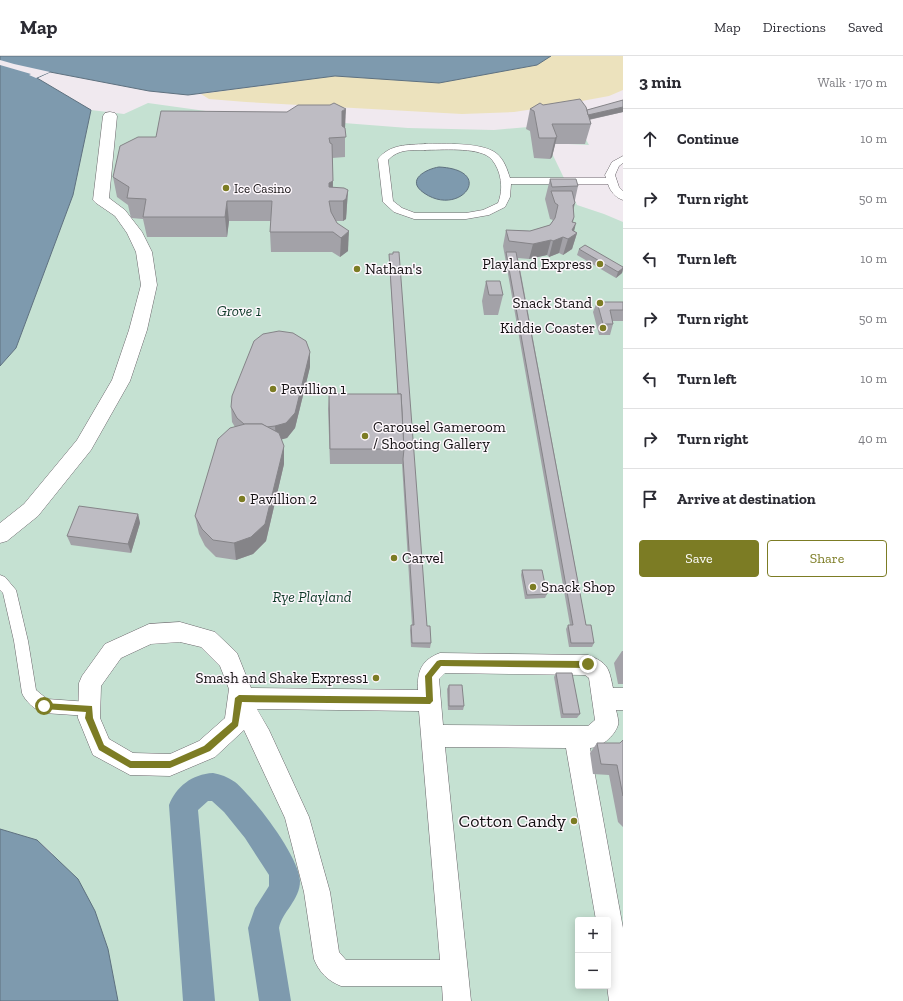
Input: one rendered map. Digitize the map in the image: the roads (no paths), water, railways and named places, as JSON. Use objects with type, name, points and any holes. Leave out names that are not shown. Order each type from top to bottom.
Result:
[{"type":"street","points":[[0,535],[31,510],[84,445],[121,381],[138,330],[150,285],[144,252],[134,232],[120,213],[101,200],[110,116]]},
{"type":"street","points":[[180,632],[206,639],[229,660],[240,690],[239,698],[236,723],[207,749],[170,765],[130,764],[101,747],[89,718],[90,683],[113,651],[149,634],[180,632]]},
{"type":"street","points":[[432,736],[593,737],[607,724],[613,699],[599,672],[588,664],[440,663],[428,676],[432,736],[457,1001]]},
{"type":"street","points":[[239,698],[430,701]]},
{"type":"street","points":[[239,698],[261,738],[297,817],[317,892],[327,959],[341,973],[454,973]]},
{"type":"street","points":[[576,737],[623,1001]]},
{"type":"lane","points":[[410,147],[478,149],[491,153],[500,162],[506,181],[505,197],[502,205],[485,213],[466,216],[414,216],[398,210],[388,202],[383,159],[392,151],[410,147]]},
{"type":"lane","points":[[623,159],[615,164],[610,175],[614,188],[623,197]]},
{"type":"lane","points":[[506,181],[612,181]]},
{"type":"lane","points":[[0,581],[9,590],[21,641],[29,693],[44,706],[89,709]]},
{"type":"water","points":[[0,56],[551,56],[537,65],[439,83],[335,76],[188,95],[149,91],[50,72],[37,78],[91,110],[73,195],[16,348],[0,366]]},
{"type":"water","points":[[439,167],[456,170],[466,176],[469,183],[467,190],[460,197],[450,200],[437,199],[424,193],[416,184],[420,176],[428,170]]},
{"type":"water","points":[[0,829],[37,840],[78,879],[95,911],[108,949],[118,1001],[0,1001]]},
{"type":"waterway","points":[[199,1001],[183,805],[190,797],[207,787],[218,788],[234,802],[265,841],[281,866],[284,874],[285,882],[281,895],[269,912],[264,928],[275,1001]]},
{"type":"place","name":"Ice Casino","points":[[226,188]]},
{"type":"place","name":"Playland Express","points":[[600,264]]},
{"type":"place","name":"Nathan's","points":[[357,269]]},
{"type":"place","name":"Snack Stand","points":[[600,303]]},
{"type":"place","name":"Kiddie Coaster","points":[[603,328]]},
{"type":"place","name":"Pavillion 1","points":[[273,389]]},
{"type":"place","name":"Carousel Gameroom / Shooting Gallery","points":[[365,436]]},
{"type":"place","name":"Pavillion 2","points":[[242,499]]},
{"type":"place","name":"Carvel","points":[[394,558]]},
{"type":"place","name":"Snack Shop","points":[[533,587]]},
{"type":"place","name":"Smash and Shake Express1","points":[[376,678]]},
{"type":"place","name":"Cotton Candy","points":[[574,821]]},
{"type":"park label","name":"Grove 1","points":[[239,311]]},
{"type":"park label","name":"Rye Playland","points":[[312,597]]}]
